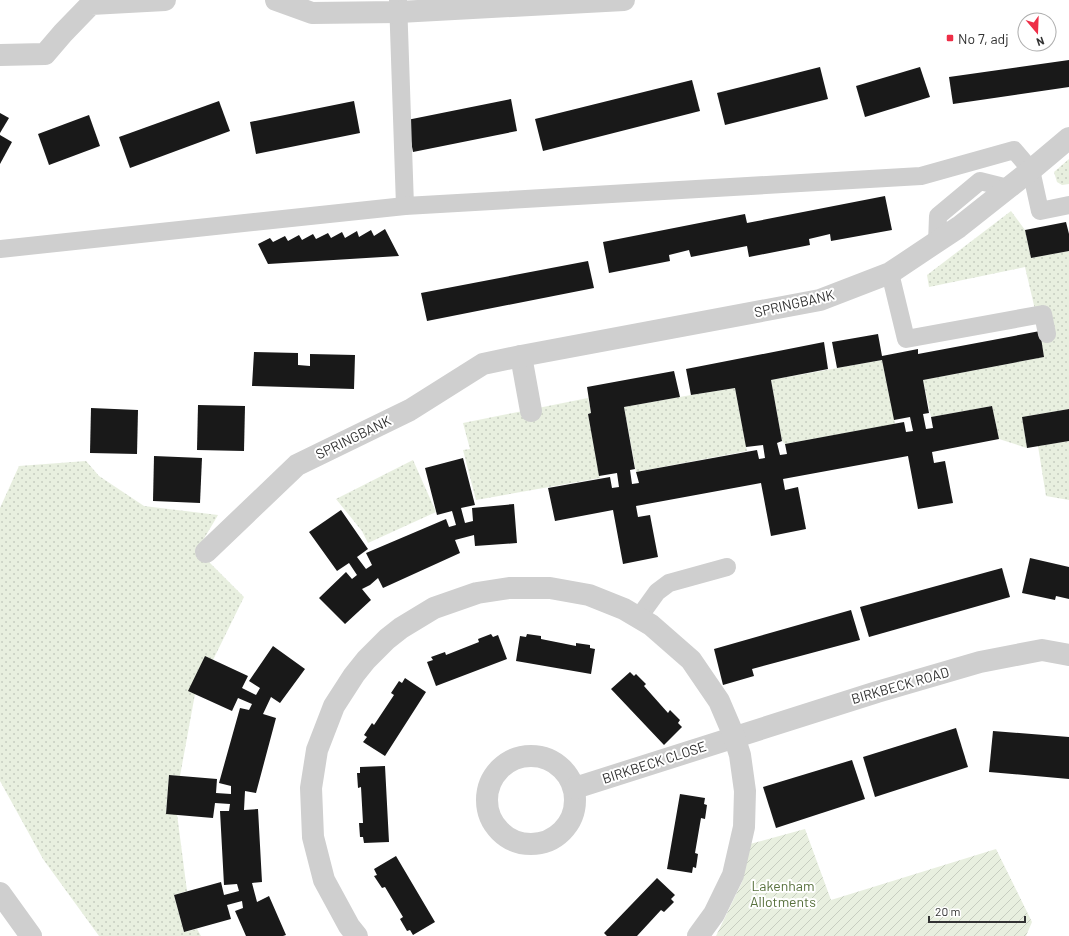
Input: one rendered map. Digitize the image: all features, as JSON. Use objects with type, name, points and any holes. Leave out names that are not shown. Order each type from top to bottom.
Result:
[{"type":"street","points":[[0,55],[45,54],[91,4],[164,0]]},
{"type":"street","points":[[276,0],[312,13],[399,6],[624,0]]},
{"type":"street","name":"SPRINGBANK","points":[[206,552],[297,465],[410,410],[483,364],[820,300],[890,273],[936,243],[1031,170],[1069,138]]},
{"type":"street","points":[[521,356],[531,412]]},
{"type":"street","points":[[357,936],[349,926],[324,880],[313,836],[311,788],[317,750],[334,706],[354,675],[366,660],[387,639],[401,628],[434,608],[477,593],[509,588],[550,588],[589,595],[624,609],[639,617],[650,624],[691,660],[719,701],[734,736],[740,755],[745,791],[744,827],[733,875],[714,914],[698,936]]},
{"type":"street","name":"BIRKBECK ROAD","points":[[734,736],[980,662],[1042,650],[1069,655]]},
{"type":"street","name":"BIRKBECK CLOSE","points":[[575,788],[734,736]]},
{"type":"street","points":[[522,756],[546,758],[565,771],[575,788],[574,814],[560,835],[537,846],[512,842],[495,828],[486,804],[489,784],[501,767],[522,756]]},
{"type":"street","points":[[0,893],[30,936]]},
{"type":"lane","points":[[399,6],[405,206]]},
{"type":"lane","points":[[0,249],[405,206],[921,176],[1014,150],[1031,170],[1040,211],[1069,205]]},
{"type":"lane","points":[[890,273],[906,339],[1043,314],[1047,334]]},
{"type":"lane","points":[[639,617],[656,592],[669,583],[727,567]]},
{"type":"green space","points":[[1069,159],[1069,184],[1062,185],[1057,182],[1054,172]]},
{"type":"green space","points":[[1011,211],[1025,230],[1031,258],[1069,251],[1069,409],[1022,417],[1027,448],[999,439],[992,406],[931,417],[923,380],[1044,357],[1040,331],[1025,267],[929,287],[927,275]]},
{"type":"green space","points":[[882,360],[895,424],[785,444],[782,441],[771,380]]},
{"type":"green space","points":[[735,388],[747,451],[636,472],[624,407]]},
{"type":"green space","points":[[588,398],[591,413],[588,414],[600,478],[476,500],[463,450],[470,449],[463,423]]},
{"type":"green space","points":[[1069,441],[1069,500],[1046,496],[1038,446]]},
{"type":"green space","points":[[413,460],[436,512],[368,543],[362,531],[336,499]]},
{"type":"green space","points":[[86,461],[99,476],[144,506],[218,515],[199,547],[202,555],[244,597],[213,660],[205,656],[189,691],[195,694],[180,776],[169,775],[166,813],[177,814],[187,891],[174,895],[184,932],[197,929],[201,936],[99,936],[43,859],[0,781],[0,508],[19,466]]},
{"type":"green space","name":"Lakenham Allotments","points":[[805,829],[831,900],[996,849],[1032,922],[1026,936],[716,936],[742,882],[750,844]]},
{"type":"building","points":[[1069,60],[1069,87],[953,104],[949,77]]},
{"type":"building","points":[[820,67],[828,99],[725,125],[717,93]]},
{"type":"building","points":[[920,67],[930,97],[865,117],[856,86]]},
{"type":"building","points":[[692,80],[700,111],[543,151],[535,119]]},
{"type":"building","points":[[511,99],[517,131],[413,152],[407,120]]},
{"type":"building","points":[[219,101],[230,131],[130,168],[119,137]]},
{"type":"building","points":[[354,101],[360,133],[256,154],[250,122]]},
{"type":"building","points":[[0,113],[9,118],[0,133]]},
{"type":"building","points":[[89,115],[100,146],[49,165],[38,134]]},
{"type":"building","points":[[0,135],[12,142],[0,164]]},
{"type":"building","points":[[885,196],[892,230],[831,241],[830,234],[809,239],[810,245],[749,257],[747,246],[691,257],[689,250],[669,255],[670,261],[609,273],[603,242],[745,214],[747,223]]},
{"type":"building","points":[[1066,222],[1069,234],[1069,251],[1031,258],[1025,230]]},
{"type":"building","points":[[385,229],[399,256],[268,264],[258,244],[270,238],[273,242],[285,236],[288,241],[299,235],[302,240],[313,234],[316,239],[328,233],[331,238],[342,232],[345,238],[357,231],[359,237],[371,230],[374,236]]},
{"type":"building","points":[[588,261],[594,288],[427,321],[421,293]]},
{"type":"building","points":[[1040,331],[1044,357],[923,380],[929,413],[923,414],[926,429],[933,428],[931,417],[992,406],[999,439],[932,452],[934,463],[945,461],[953,503],[918,509],[908,456],[783,479],[785,490],[798,487],[806,529],[771,536],[761,483],[636,506],[638,517],[650,515],[658,557],[623,564],[613,510],[555,521],[548,488],[610,477],[612,488],[619,487],[617,473],[599,476],[588,414],[591,413],[587,387],[674,371],[680,397],[624,407],[635,469],[630,470],[632,484],[639,483],[636,472],[757,450],[759,459],[765,458],[763,445],[746,447],[735,388],[691,395],[686,369],[824,342],[828,369],[771,380],[782,441],[777,443],[780,455],[787,454],[785,444],[904,422],[906,432],[913,431],[910,417],[894,420],[882,360],[837,368],[832,342],[878,334],[882,356],[918,349],[918,354]]},
{"type":"building","points":[[254,352],[298,353],[298,365],[310,366],[310,354],[355,355],[354,389],[252,386]]},
{"type":"building","points":[[198,405],[245,406],[244,451],[197,450]]},
{"type":"building","points":[[91,408],[138,410],[137,454],[90,453]]},
{"type":"building","points":[[1069,409],[1069,441],[1027,448],[1022,417]]},
{"type":"building","points":[[154,456],[202,458],[200,503],[153,501]]},
{"type":"building","points":[[463,458],[475,505],[461,508],[465,523],[473,521],[472,508],[514,504],[517,543],[475,546],[474,535],[455,540],[460,553],[383,588],[378,578],[370,585],[362,589],[371,600],[345,624],[319,598],[346,572],[352,579],[357,575],[349,563],[337,571],[309,532],[341,510],[368,549],[357,557],[366,569],[372,565],[366,553],[446,519],[449,527],[456,525],[452,511],[437,515],[425,468]]},
{"type":"building","points":[[1030,558],[1069,567],[1069,599],[1056,596],[1055,600],[1022,593]]},
{"type":"building","points":[[1002,568],[1010,597],[869,637],[860,607]]},
{"type":"building","points":[[851,610],[860,640],[752,669],[754,676],[723,685],[714,649]]},
{"type":"building","points":[[491,634],[493,637],[498,635],[507,659],[436,686],[427,662],[433,660],[431,657],[445,652],[446,655],[479,642],[478,639]]},
{"type":"building","points":[[527,634],[541,636],[541,639],[576,646],[576,643],[590,645],[590,648],[595,649],[591,674],[516,661],[520,636],[526,637]]},
{"type":"building","points":[[273,646],[305,669],[280,703],[271,697],[263,714],[276,718],[256,793],[245,791],[244,810],[258,809],[262,882],[252,883],[257,902],[269,896],[286,935],[246,936],[235,911],[243,908],[242,901],[227,905],[231,919],[184,932],[174,895],[221,882],[224,895],[239,891],[237,884],[224,885],[220,811],[229,811],[230,804],[215,803],[213,818],[166,814],[169,775],[217,779],[216,793],[231,794],[231,786],[219,783],[240,708],[249,710],[252,704],[238,698],[232,711],[188,691],[205,656],[248,676],[242,688],[256,695],[260,688],[249,681]]},
{"type":"building","points":[[630,672],[634,676],[636,674],[646,684],[644,686],[668,713],[670,710],[680,720],[678,723],[682,727],[664,745],[611,689]]},
{"type":"building","points":[[405,678],[426,692],[385,756],[363,742],[367,737],[364,735],[372,723],[374,725],[394,695],[391,693],[399,681],[402,683]]},
{"type":"building","points":[[956,728],[968,767],[875,797],[863,757]]},
{"type":"building","points":[[993,731],[1069,737],[1069,779],[989,772]]},
{"type":"building","points":[[852,760],[865,799],[776,828],[763,787]]},
{"type":"building","points":[[385,766],[389,842],[364,843],[363,837],[360,837],[359,823],[363,823],[361,787],[358,788],[357,773],[360,773],[360,767]]},
{"type":"building","points":[[680,794],[705,798],[704,804],[707,805],[705,819],[701,818],[695,853],[698,854],[696,868],[693,867],[692,873],[667,869]]},
{"type":"building","points":[[396,856],[435,922],[413,935],[410,930],[407,931],[400,919],[403,917],[385,887],[382,888],[374,876],[377,875],[374,869]]},
{"type":"building","points":[[657,878],[675,895],[671,899],[674,902],[664,912],[661,910],[637,936],[607,936],[604,933]]},
{"type":"place","name":"No 7, adj","points":[[950,38]]}]
